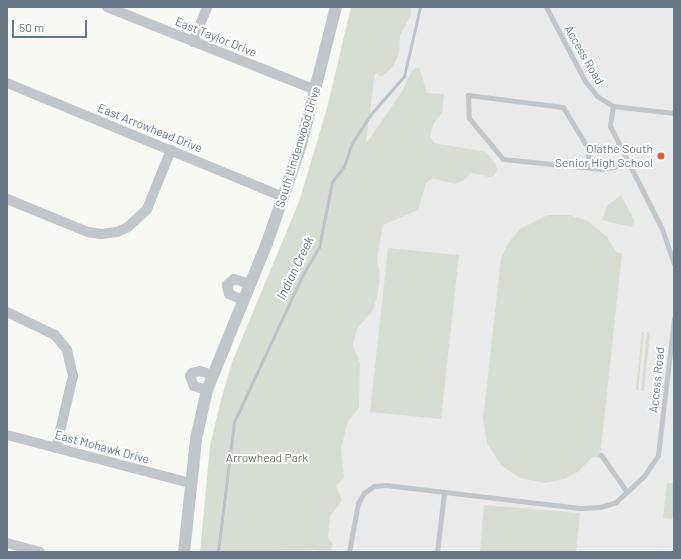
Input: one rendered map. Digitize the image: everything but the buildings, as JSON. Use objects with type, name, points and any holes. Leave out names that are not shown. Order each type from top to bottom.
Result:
[{"type":"street","name":"East Taylor Drive","points":[[107,7],[316,90]]},
{"type":"street","points":[[193,42],[207,7]]},
{"type":"street","name":"South Lindenwood Drive","points":[[184,552],[190,483],[196,439],[207,390],[284,197],[316,90],[336,7]]},
{"type":"street","name":"East Arrowhead Drive","points":[[7,83],[284,197]]},
{"type":"street","points":[[7,199],[88,232],[101,234],[116,232],[128,227],[147,209],[171,150]]},
{"type":"street","points":[[243,300],[229,294],[227,285],[234,279],[250,284]]},
{"type":"street","points":[[7,312],[55,334],[62,342],[69,356],[73,376],[56,448]]},
{"type":"street","points":[[207,390],[194,386],[190,376],[195,371],[213,375]]},
{"type":"street","name":"East Mohawk Drive","points":[[7,435],[190,483]]},
{"type":"street","points":[[7,543],[40,552]]},
{"type":"lane","name":"Access Road","points":[[546,7],[585,81],[597,96],[612,106],[674,113]]},
{"type":"lane","points":[[588,167],[589,150],[563,107],[468,95],[468,118],[503,158],[588,167],[607,169],[627,160]]},
{"type":"lane","points":[[612,106],[610,126],[662,229],[674,263]]},
{"type":"lane","name":"Access Road","points":[[349,552],[358,503],[364,493],[374,486],[386,485],[580,508],[605,506],[616,502],[650,468],[660,444],[674,318]]},
{"type":"lane","points":[[600,455],[627,492]]},
{"type":"lane","points":[[438,552],[444,492]]},
{"type":"shaded area","points":[[383,7],[674,7],[674,552],[315,552]]},
{"type":"green space","name":"Arrowhead Park","points":[[351,7],[411,7],[411,15],[400,35],[399,53],[393,67],[381,77],[375,73],[366,144],[403,90],[412,70],[419,67],[427,93],[444,94],[442,113],[434,123],[430,135],[434,143],[486,152],[496,164],[497,170],[494,176],[489,177],[471,173],[464,180],[455,184],[432,178],[426,183],[418,210],[383,225],[377,260],[380,276],[377,297],[373,310],[357,329],[353,346],[360,363],[359,408],[348,421],[341,448],[344,478],[336,486],[342,500],[330,517],[328,538],[333,544],[331,550],[200,552],[210,446],[221,400],[232,362],[299,202],[327,108]]},
{"type":"green space","points":[[621,195],[635,222],[631,227],[602,220],[607,206]]},
{"type":"green space","points":[[548,215],[569,215],[588,221],[607,237],[616,252],[622,253],[600,458],[592,457],[578,472],[564,479],[545,483],[520,478],[501,465],[487,443],[483,419],[501,258],[509,242],[520,229]]},
{"type":"green space","points":[[388,248],[459,255],[441,419],[370,412]]},
{"type":"green space","points":[[642,332],[644,332],[638,390],[636,390]]},
{"type":"green space","points":[[647,332],[650,333],[644,391],[641,391]]},
{"type":"green space","points":[[667,483],[674,483],[674,519],[663,518]]},
{"type":"green space","points":[[484,505],[580,513],[576,552],[480,552]]},
{"type":"waterway","name":"Indian Creek","points":[[218,552],[234,422],[301,278],[319,247],[332,182],[344,166],[352,143],[371,114],[404,76],[420,7]]},
{"type":"place","name":"Olathe South Senior High School","points":[[661,156]]}]
